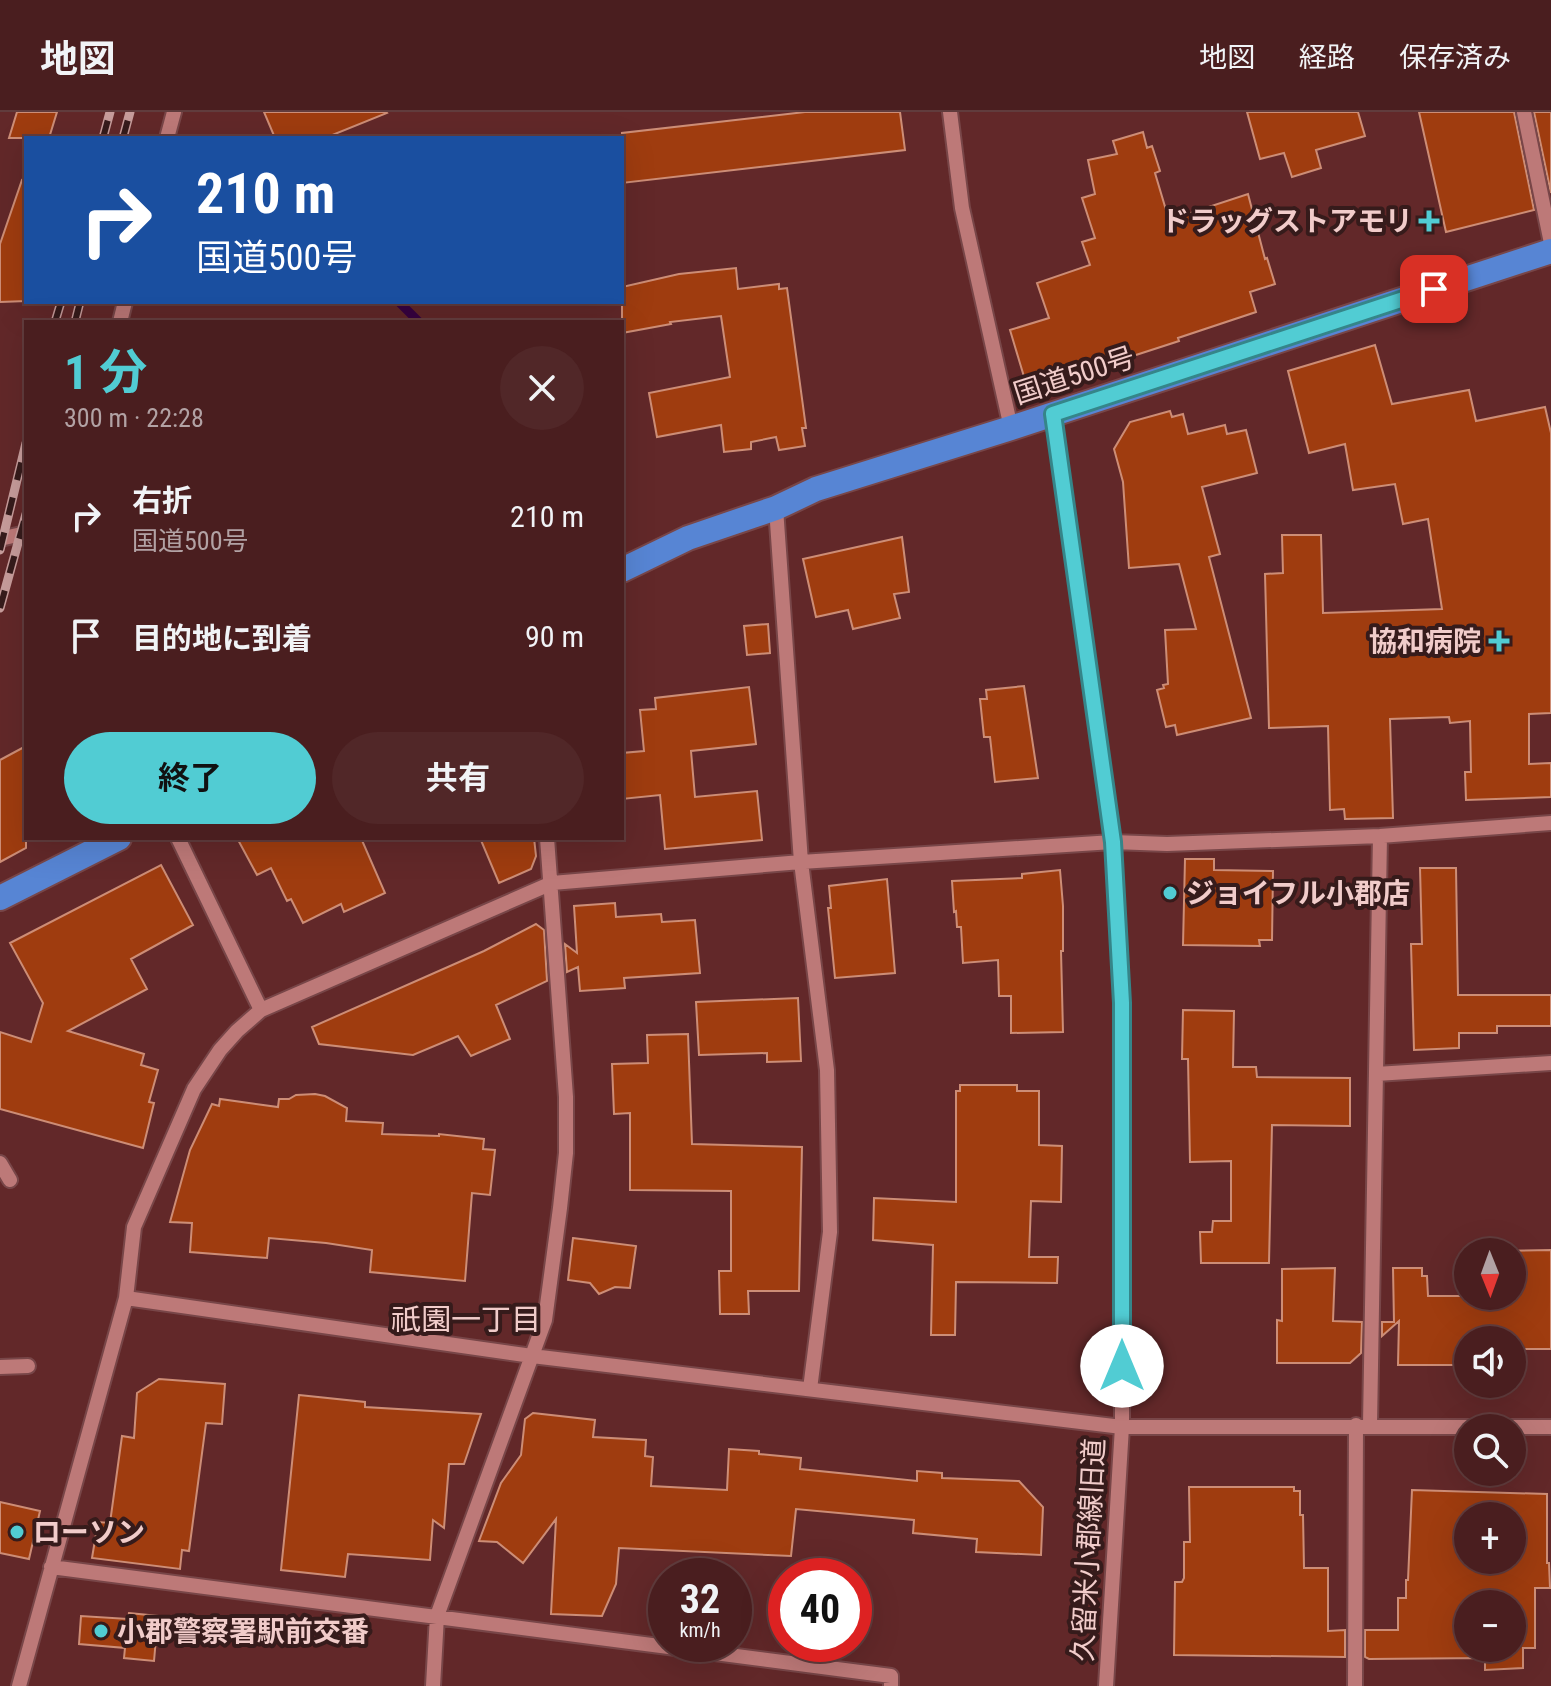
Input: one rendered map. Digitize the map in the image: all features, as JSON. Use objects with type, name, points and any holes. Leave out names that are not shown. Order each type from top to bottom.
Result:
[{"type":"highway","name":"国道500号","points":[[624,569],[688,538],[776,508],[816,489],[1551,251]]},
{"type":"highway","points":[[0,898],[115,840]]},
{"type":"street","points":[[168,136],[174,112]]},
{"type":"street","points":[[950,112],[962,208],[1011,428]]},
{"type":"street","points":[[1524,112],[1551,243]]},
{"type":"street","name":"久留米小郡線旧道","points":[[1053,414],[1113,842],[1122,1003],[1122,1427],[1106,1686]]},
{"type":"street","points":[[776,508],[801,862],[827,1070],[830,1232],[810,1389]]},
{"type":"street","points":[[0,539],[24,533]]},
{"type":"street","points":[[19,1686],[126,1298],[134,1227],[194,1089],[220,1050],[261,1010],[552,883],[801,862],[1113,842],[1167,844],[1380,836],[1551,823]]},
{"type":"street","points":[[1355,1686],[1376,1074],[1380,836]]},
{"type":"street","points":[[179,840],[261,1010]]},
{"type":"street","points":[[433,1686],[437,1616],[545,1320],[566,1153],[566,1097],[547,840]]},
{"type":"street","points":[[1376,1074],[1551,1063]]},
{"type":"street","points":[[0,1163],[10,1180]]},
{"type":"street","points":[[126,1298],[532,1356],[1122,1427],[1551,1427]]},
{"type":"street","points":[[0,1367],[28,1366]]},
{"type":"street","points":[[51,1567],[891,1676],[891,1686]]},
{"type":"building","points":[[17,112],[57,112],[50,136],[9,138]]},
{"type":"building","points":[[264,112],[387,113],[330,136],[274,136]]},
{"type":"building","points":[[805,112],[900,112],[905,150],[624,183],[622,133]]},
{"type":"building","points":[[1247,112],[1358,112],[1365,136],[1316,150],[1321,168],[1292,177],[1284,153],[1260,159]]},
{"type":"building","points":[[1419,112],[1514,112],[1534,210],[1446,232]]},
{"type":"building","points":[[1534,112],[1551,112],[1551,193]]},
{"type":"building","points":[[1143,132],[1147,148],[1152,146],[1160,171],[1155,173],[1169,220],[1248,194],[1275,284],[1250,292],[1256,312],[1178,338],[1179,341],[1028,390],[1010,330],[1049,318],[1037,283],[1090,265],[1082,242],[1095,238],[1082,198],[1095,194],[1088,160],[1117,154],[1113,141]]},
{"type":"building","points":[[24,180],[24,301],[0,302],[0,244]]},
{"type":"building","points":[[736,268],[738,289],[779,284],[779,289],[787,288],[806,428],[802,428],[805,446],[779,450],[776,437],[751,442],[751,449],[724,452],[721,425],[657,437],[649,393],[730,377],[721,316],[670,322],[624,333],[624,287],[679,274]]},
{"type":"building","points":[[1375,345],[1392,404],[1469,390],[1476,421],[1545,407],[1551,433],[1551,713],[1529,714],[1529,764],[1551,763],[1551,797],[1466,800],[1465,772],[1471,772],[1470,721],[1450,723],[1449,717],[1390,719],[1393,818],[1345,819],[1344,809],[1330,810],[1328,726],[1269,728],[1265,574],[1283,573],[1282,535],[1321,535],[1323,613],[1442,609],[1428,519],[1403,524],[1395,484],[1353,490],[1345,444],[1309,453],[1288,371]]},
{"type":"building","points":[[1170,411],[1172,417],[1183,414],[1188,434],[1225,425],[1227,434],[1246,430],[1257,473],[1202,487],[1220,554],[1209,557],[1251,718],[1177,735],[1175,725],[1166,727],[1157,690],[1168,684],[1165,630],[1196,629],[1179,564],[1129,568],[1123,482],[1114,449],[1130,422]]},
{"type":"building","points":[[902,537],[909,592],[894,594],[900,618],[853,629],[848,610],[816,617],[803,559]]},
{"type":"building","points":[[768,624],[770,653],[747,655],[744,626]]},
{"type":"building","points":[[1024,686],[1038,778],[995,782],[990,737],[984,737],[980,699],[987,699],[986,690]]},
{"type":"building","points":[[749,687],[756,744],[691,751],[695,797],[757,791],[762,840],[665,849],[660,795],[624,799],[624,753],[644,751],[640,710],[656,709],[655,698]]},
{"type":"building","points":[[24,747],[26,848],[0,862],[0,760]]},
{"type":"building","points":[[238,840],[362,840],[385,893],[344,912],[341,904],[303,923],[291,899],[287,901],[271,868],[257,875]]},
{"type":"building","points":[[481,840],[534,840],[536,856],[531,869],[499,883]]},
{"type":"building","points":[[1185,859],[1214,859],[1214,870],[1273,871],[1272,940],[1259,940],[1260,946],[1183,945]]},
{"type":"building","points":[[161,865],[193,925],[131,959],[147,989],[68,1031],[144,1054],[141,1065],[158,1070],[149,1102],[154,1103],[143,1148],[0,1109],[0,1032],[31,1042],[43,1003],[10,943]]},
{"type":"building","points":[[1420,868],[1456,868],[1458,995],[1551,995],[1551,1026],[1497,1026],[1497,1033],[1459,1033],[1459,1048],[1414,1050],[1411,944],[1422,944]]},
{"type":"building","points":[[1060,870],[1063,1032],[1011,1033],[1011,996],[999,996],[998,960],[963,963],[961,927],[957,927],[954,912],[952,881],[1022,878],[1022,874]]},
{"type":"building","points":[[887,879],[895,973],[835,978],[828,908],[831,908],[829,886]]},
{"type":"building","points":[[615,903],[616,917],[661,914],[662,922],[695,920],[700,973],[624,978],[625,988],[580,991],[578,967],[567,972],[565,944],[577,953],[574,906]]},
{"type":"building","points":[[536,924],[544,930],[547,981],[496,1005],[510,1039],[471,1056],[458,1036],[413,1055],[319,1044],[312,1027],[484,951]]},
{"type":"building","points":[[798,998],[801,1061],[767,1062],[767,1053],[699,1055],[696,1002]]},
{"type":"building","points":[[1183,1010],[1234,1011],[1233,1067],[1256,1067],[1257,1077],[1350,1078],[1350,1126],[1272,1125],[1269,1263],[1201,1263],[1200,1232],[1212,1232],[1213,1221],[1231,1221],[1231,1161],[1190,1162],[1188,1059],[1182,1059]]},
{"type":"building","points":[[688,1034],[692,1144],[802,1147],[799,1291],[748,1291],[749,1314],[720,1314],[719,1271],[731,1271],[731,1191],[630,1190],[630,1113],[614,1114],[612,1064],[648,1063],[647,1035]]},
{"type":"building","points":[[960,1085],[1017,1085],[1017,1091],[1039,1091],[1039,1145],[1062,1146],[1061,1202],[1031,1201],[1029,1257],[1058,1257],[1057,1283],[956,1282],[955,1335],[931,1335],[933,1245],[873,1240],[874,1198],[956,1202],[956,1091],[960,1091]]},
{"type":"building","points":[[315,1094],[347,1108],[346,1121],[383,1123],[382,1134],[439,1134],[484,1139],[483,1149],[495,1150],[490,1195],[472,1193],[465,1281],[370,1272],[372,1250],[326,1243],[269,1238],[267,1258],[190,1252],[192,1223],[170,1222],[190,1150],[212,1104],[219,1106],[220,1099],[278,1107],[279,1099]]},
{"type":"building","points":[[573,1238],[636,1246],[630,1288],[615,1287],[599,1294],[590,1283],[568,1280]]},
{"type":"building","points":[[1526,1250],[1551,1250],[1551,1349],[1526,1349],[1526,1326],[1454,1326],[1454,1365],[1398,1365],[1399,1321],[1382,1336],[1382,1322],[1394,1322],[1393,1268],[1422,1268],[1422,1276],[1427,1276],[1428,1296],[1454,1296],[1454,1310],[1526,1310]]},
{"type":"building","points":[[1335,1268],[1333,1321],[1362,1322],[1361,1353],[1350,1363],[1277,1363],[1277,1320],[1282,1321],[1282,1269]]},
{"type":"building","points":[[159,1379],[225,1384],[222,1424],[206,1423],[189,1551],[182,1550],[180,1569],[92,1558],[98,1522],[110,1523],[122,1436],[134,1438],[137,1393]]},
{"type":"building","points":[[299,1395],[365,1402],[365,1407],[481,1414],[464,1464],[449,1464],[444,1528],[433,1520],[430,1560],[348,1554],[345,1577],[281,1570]]},
{"type":"building","points":[[533,1413],[595,1420],[593,1437],[646,1440],[645,1456],[653,1457],[651,1486],[727,1490],[729,1449],[801,1458],[800,1469],[917,1481],[917,1471],[942,1473],[942,1478],[1019,1481],[1043,1507],[1041,1555],[976,1552],[977,1539],[913,1533],[914,1520],[796,1509],[791,1556],[619,1548],[616,1584],[602,1616],[551,1614],[556,1519],[523,1563],[497,1542],[479,1541],[501,1483],[521,1455],[525,1419]]},
{"type":"building","points":[[1189,1487],[1294,1487],[1294,1491],[1300,1491],[1304,1568],[1328,1568],[1328,1631],[1345,1630],[1345,1657],[1174,1655],[1175,1582],[1182,1582],[1184,1578],[1184,1542],[1190,1542]]},
{"type":"building","points":[[1412,1490],[1547,1494],[1550,1588],[1535,1588],[1535,1648],[1526,1648],[1526,1590],[1454,1590],[1454,1658],[1365,1657],[1365,1630],[1398,1630],[1398,1598],[1406,1598]]},
{"type":"building","name":"ローソン","points":[[0,1502],[40,1511],[29,1559],[0,1553]]},
{"type":"building","points":[[129,1613],[158,1616],[154,1661],[124,1658],[125,1648],[79,1644],[81,1616],[128,1619]]},
{"type":"building","points":[[1485,1662],[1523,1662],[1523,1668],[1485,1670]]},
{"type":"waterway","points":[[401,304],[417,320]]},
{"type":"railway","points":[[104,136],[110,112]]},
{"type":"railway","points":[[124,136],[130,112]]},
{"type":"railway","points":[[56,320],[60,304]]},
{"type":"railway","points":[[76,320],[80,304]]},
{"type":"railway","points":[[0,550],[24,451]]},
{"type":"railway","points":[[0,608],[24,521]]},
{"type":"place","name":"ドラッグストアモリ","points":[[1429,221]]},
{"type":"place","name":"協和病院","points":[[1499,641]]},
{"type":"place","name":"ジョイフル小郡店","points":[[1170,893]]},
{"type":"place","name":"ローソン","points":[[17,1532]]},
{"type":"place","name":"小郡警察署駅前交番","points":[[101,1631]]},
{"type":"district","name":"祇園一丁目","points":[[466,1320]]},
{"type":"route","points":[[1122,1366],[1122,1003],[1113,842],[1053,414],[1434,289]]}]
